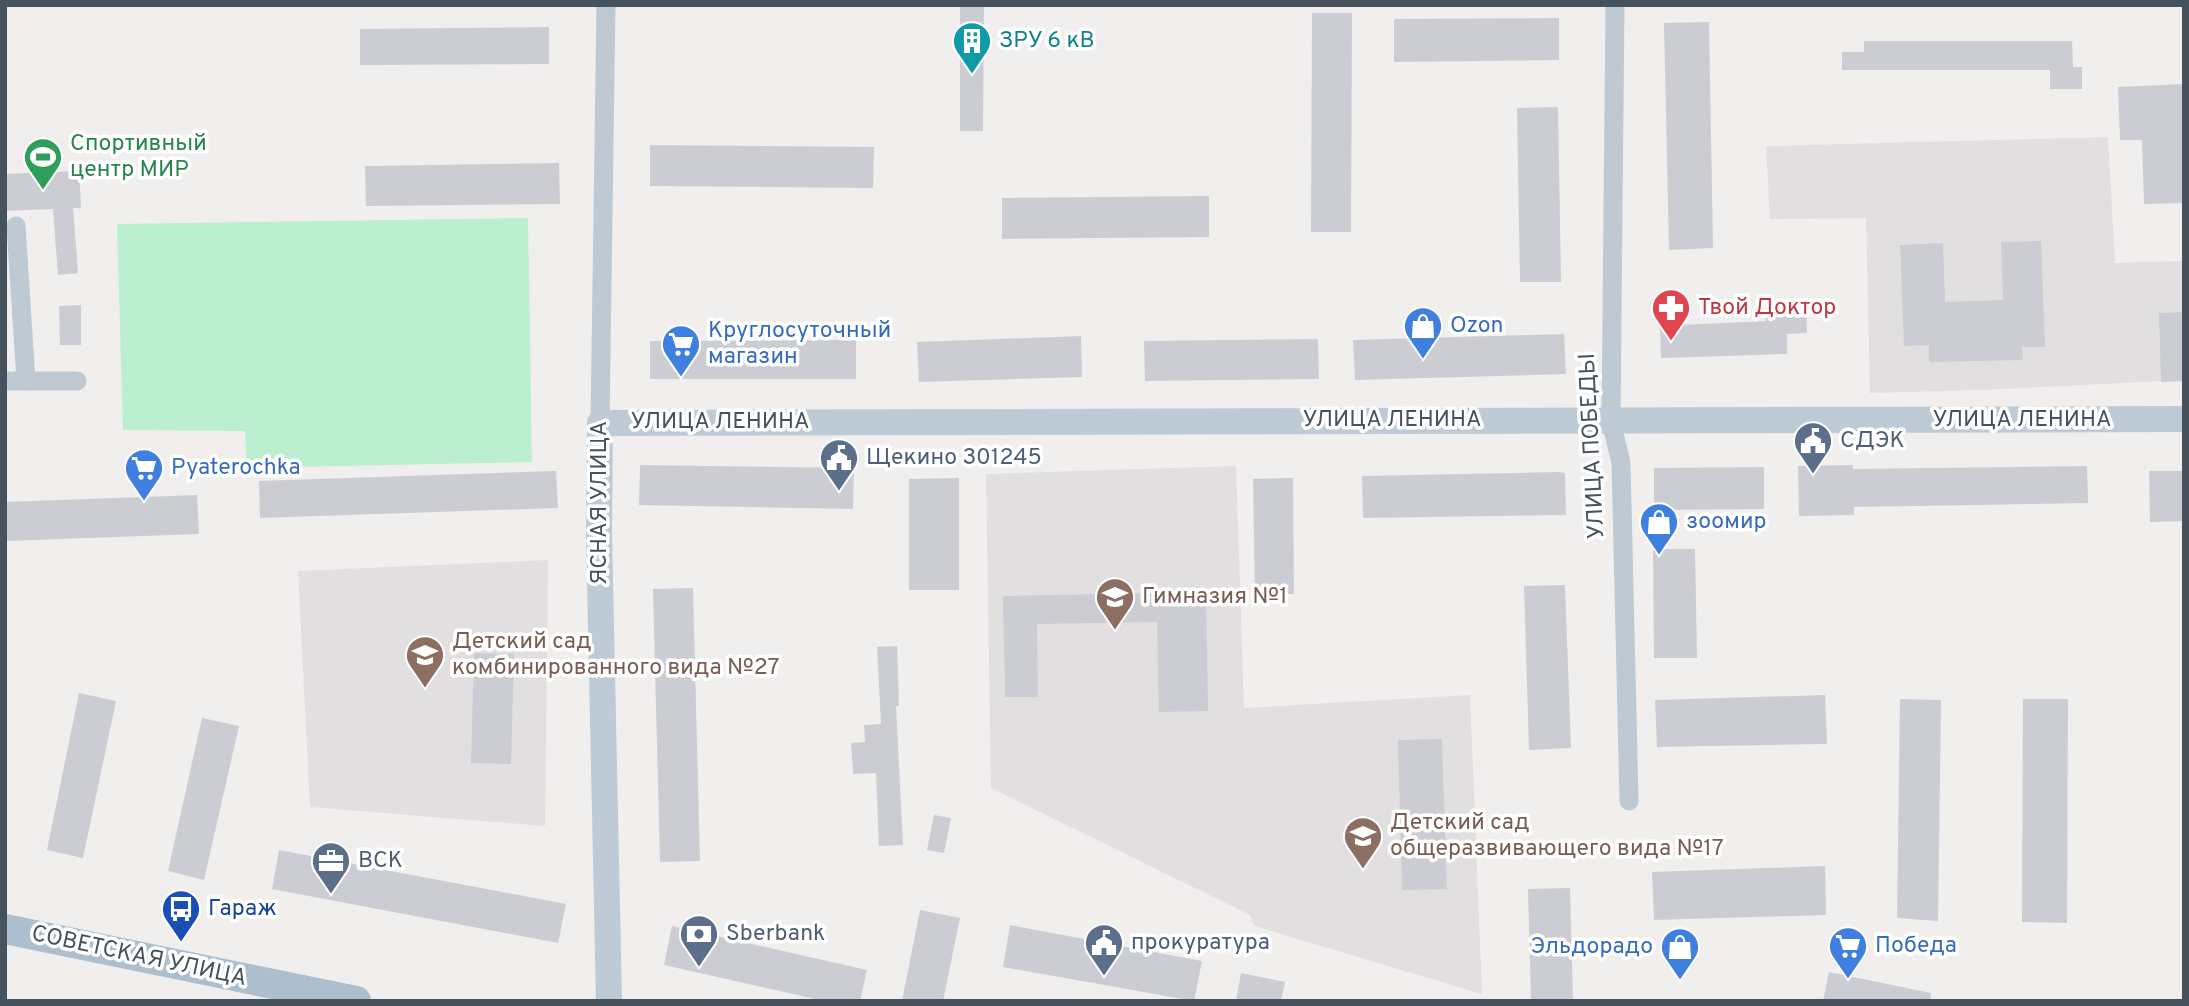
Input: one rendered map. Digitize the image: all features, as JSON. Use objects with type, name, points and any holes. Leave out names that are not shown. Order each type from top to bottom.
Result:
[{"type":"main road","name":"СОВЕТСКАЯ УЛИЦА","points":[[5,929],[356,1001]]},
{"type":"street","name":"ЯСНАЯ УЛИЦА","points":[[606,5],[599,532],[609,1001]]},
{"type":"street","name":"УЛИЦА ПОБЕДЫ","points":[[1615,5],[1611,421],[1621,463],[1629,801]]},
{"type":"street","points":[[16,226],[26,381]]},
{"type":"street","points":[[5,382],[77,381]]},
{"type":"street","name":"УЛИЦА ЛЕНИНА","points":[[600,422],[2184,419]]},
{"type":"shaded area","points":[[2108,137],[2115,263],[2184,261],[2184,380],[1870,393],[1866,218],[1770,219],[1766,146]]},
{"type":"shaded area","name":"Гимназия №1","points":[[1236,466],[1244,708],[1470,695],[1482,994],[1254,926],[1250,915],[991,788],[986,474]]},
{"type":"shaded area","name":"Детский сад комбинированного вида №27","points":[[548,560],[545,826],[310,807],[298,571]]},
{"type":"green space","points":[[528,218],[532,462],[247,468],[245,431],[123,430],[117,224]]},
{"type":"building","name":"ЗРУ 6 кВ","points":[[960,5],[984,5],[983,131],[960,131]]},
{"type":"building","points":[[1312,13],[1352,13],[1351,232],[1311,232]]},
{"type":"building","points":[[1559,18],[1559,60],[1394,62],[1394,19]]},
{"type":"building","points":[[1709,22],[1713,248],[1669,250],[1664,23]]},
{"type":"building","points":[[549,27],[549,64],[360,65],[360,29]]},
{"type":"building","points":[[1864,41],[2072,41],[2073,67],[2082,67],[2082,89],[2050,89],[2050,70],[1842,70],[1842,52],[1864,52]]},
{"type":"building","points":[[2184,84],[2184,203],[2144,204],[2142,140],[2120,140],[2118,87]]},
{"type":"building","points":[[1558,107],[1561,282],[1520,282],[1517,108]]},
{"type":"building","points":[[650,145],[874,147],[873,188],[650,186]]},
{"type":"building","points":[[559,163],[560,204],[366,206],[365,166]]},
{"type":"building","name":"Спортивный центр МИР","points":[[79,171],[81,208],[73,208],[78,273],[58,275],[53,209],[5,211],[5,174]]},
{"type":"building","points":[[1209,196],[1209,237],[1002,239],[1002,198]]},
{"type":"building","points":[[2041,241],[2045,347],[2022,347],[2023,360],[1929,362],[1929,345],[1904,346],[1900,245],[1943,243],[1945,302],[2003,300],[2001,242]]},
{"type":"building","points":[[1806,303],[1807,333],[1787,334],[1787,354],[1661,358],[1660,326],[1766,321],[1765,304]]},
{"type":"building","points":[[81,305],[81,345],[60,345],[59,306]]},
{"type":"building","points":[[2184,312],[2184,381],[2161,382],[2159,313]]},
{"type":"building","points":[[1564,334],[1566,374],[1355,380],[1353,340]]},
{"type":"building","points":[[1081,336],[1082,377],[919,382],[917,342]]},
{"type":"building","points":[[1318,339],[1319,379],[1145,381],[1144,341]]},
{"type":"building","points":[[856,340],[856,379],[650,379],[650,341]]},
{"type":"building","points":[[640,465],[854,468],[853,509],[639,505]]},
{"type":"building","points":[[1853,465],[1853,469],[2087,466],[2088,503],[1854,507],[1854,515],[1799,516],[1798,466]]},
{"type":"building","points":[[1764,467],[1764,509],[1654,510],[1654,468]]},
{"type":"building","points":[[556,471],[558,508],[260,518],[259,481]]},
{"type":"building","points":[[2149,471],[2184,471],[2184,521],[2150,522]]},
{"type":"building","points":[[1565,473],[1566,515],[1363,518],[1362,476]]},
{"type":"building","points":[[959,478],[959,590],[909,590],[909,479]]},
{"type":"building","points":[[1293,478],[1294,594],[1255,594],[1253,479]]},
{"type":"building","points":[[197,495],[199,534],[5,541],[5,502]]},
{"type":"building","points":[[1653,549],[1695,549],[1697,658],[1654,658]]},
{"type":"building","points":[[1565,585],[1571,748],[1529,750],[1524,586]]},
{"type":"building","points":[[693,588],[700,861],[660,862],[653,589]]},
{"type":"building","points":[[1206,592],[1208,711],[1159,712],[1157,622],[1037,624],[1038,697],[1005,697],[1003,596]]},
{"type":"building","points":[[897,646],[899,706],[896,706],[903,845],[879,846],[876,773],[853,774],[851,743],[865,742],[864,725],[881,724],[877,647]]},
{"type":"building","points":[[474,653],[514,654],[511,764],[471,763]]},
{"type":"building","points":[[79,693],[116,701],[83,858],[47,850]]},
{"type":"building","points":[[1825,695],[1827,744],[1657,747],[1655,700]]},
{"type":"building","points":[[1900,699],[1941,700],[1938,921],[1897,918]]},
{"type":"building","points":[[2023,699],[2068,699],[2067,923],[2022,922]]},
{"type":"building","points":[[202,718],[239,726],[204,880],[168,871]]},
{"type":"building","points":[[1442,739],[1447,889],[1402,890],[1398,740]]},
{"type":"building","points":[[934,815],[951,818],[944,853],[927,850]]},
{"type":"building","points":[[279,850],[566,904],[558,943],[272,889]]},
{"type":"building","points":[[1825,866],[1826,915],[1654,920],[1652,872]]},
{"type":"building","points":[[1570,888],[1573,1001],[1531,1001],[1528,889]]},
{"type":"building","points":[[920,910],[960,918],[943,1001],[902,1001]]},
{"type":"building","points":[[1010,925],[1202,961],[1194,1001],[1003,967]]},
{"type":"building","points":[[672,926],[867,970],[860,1001],[824,1001],[664,965]]},
{"type":"building","name":"Победа","points":[[1829,972],[1931,993],[1930,1001],[1823,1001]]},
{"type":"building","points":[[1241,973],[1285,982],[1281,1001],[1236,1001]]},
{"type":"place","name":"ЗРУ 6 кВ","points":[[972,75]]},
{"type":"place","name":"Спортивный центр МИР","points":[[43,191]]},
{"type":"place","name":"Твой Доктор","points":[[1671,342]]},
{"type":"place","name":"Ozon","points":[[1423,360]]},
{"type":"place","name":"Круглосуточный магазин","points":[[681,378]]},
{"type":"place","name":"СДЭК","points":[[1813,475]]},
{"type":"place","name":"Щекино 301245","points":[[839,492]]},
{"type":"place","name":"Pyaterochka","points":[[144,502]]},
{"type":"place","name":"зоомир","points":[[1659,556]]},
{"type":"place","name":"Гимназия №1","points":[[1115,631]]},
{"type":"place","name":"Детский сад комбинированного вида №27","points":[[425,689]]},
{"type":"place","name":"Детский сад общеразвивающего вида №17","points":[[1363,870]]},
{"type":"place","name":"ВСК","points":[[331,895]]},
{"type":"place","name":"Гараж","points":[[181,943]]},
{"type":"place","name":"Sberbank","points":[[699,968]]},
{"type":"place","name":"прокуратура","points":[[1104,977]]},
{"type":"place","name":"Победа","points":[[1848,980]]},
{"type":"place","name":"Эльдорадо","points":[[1680,981]]}]
